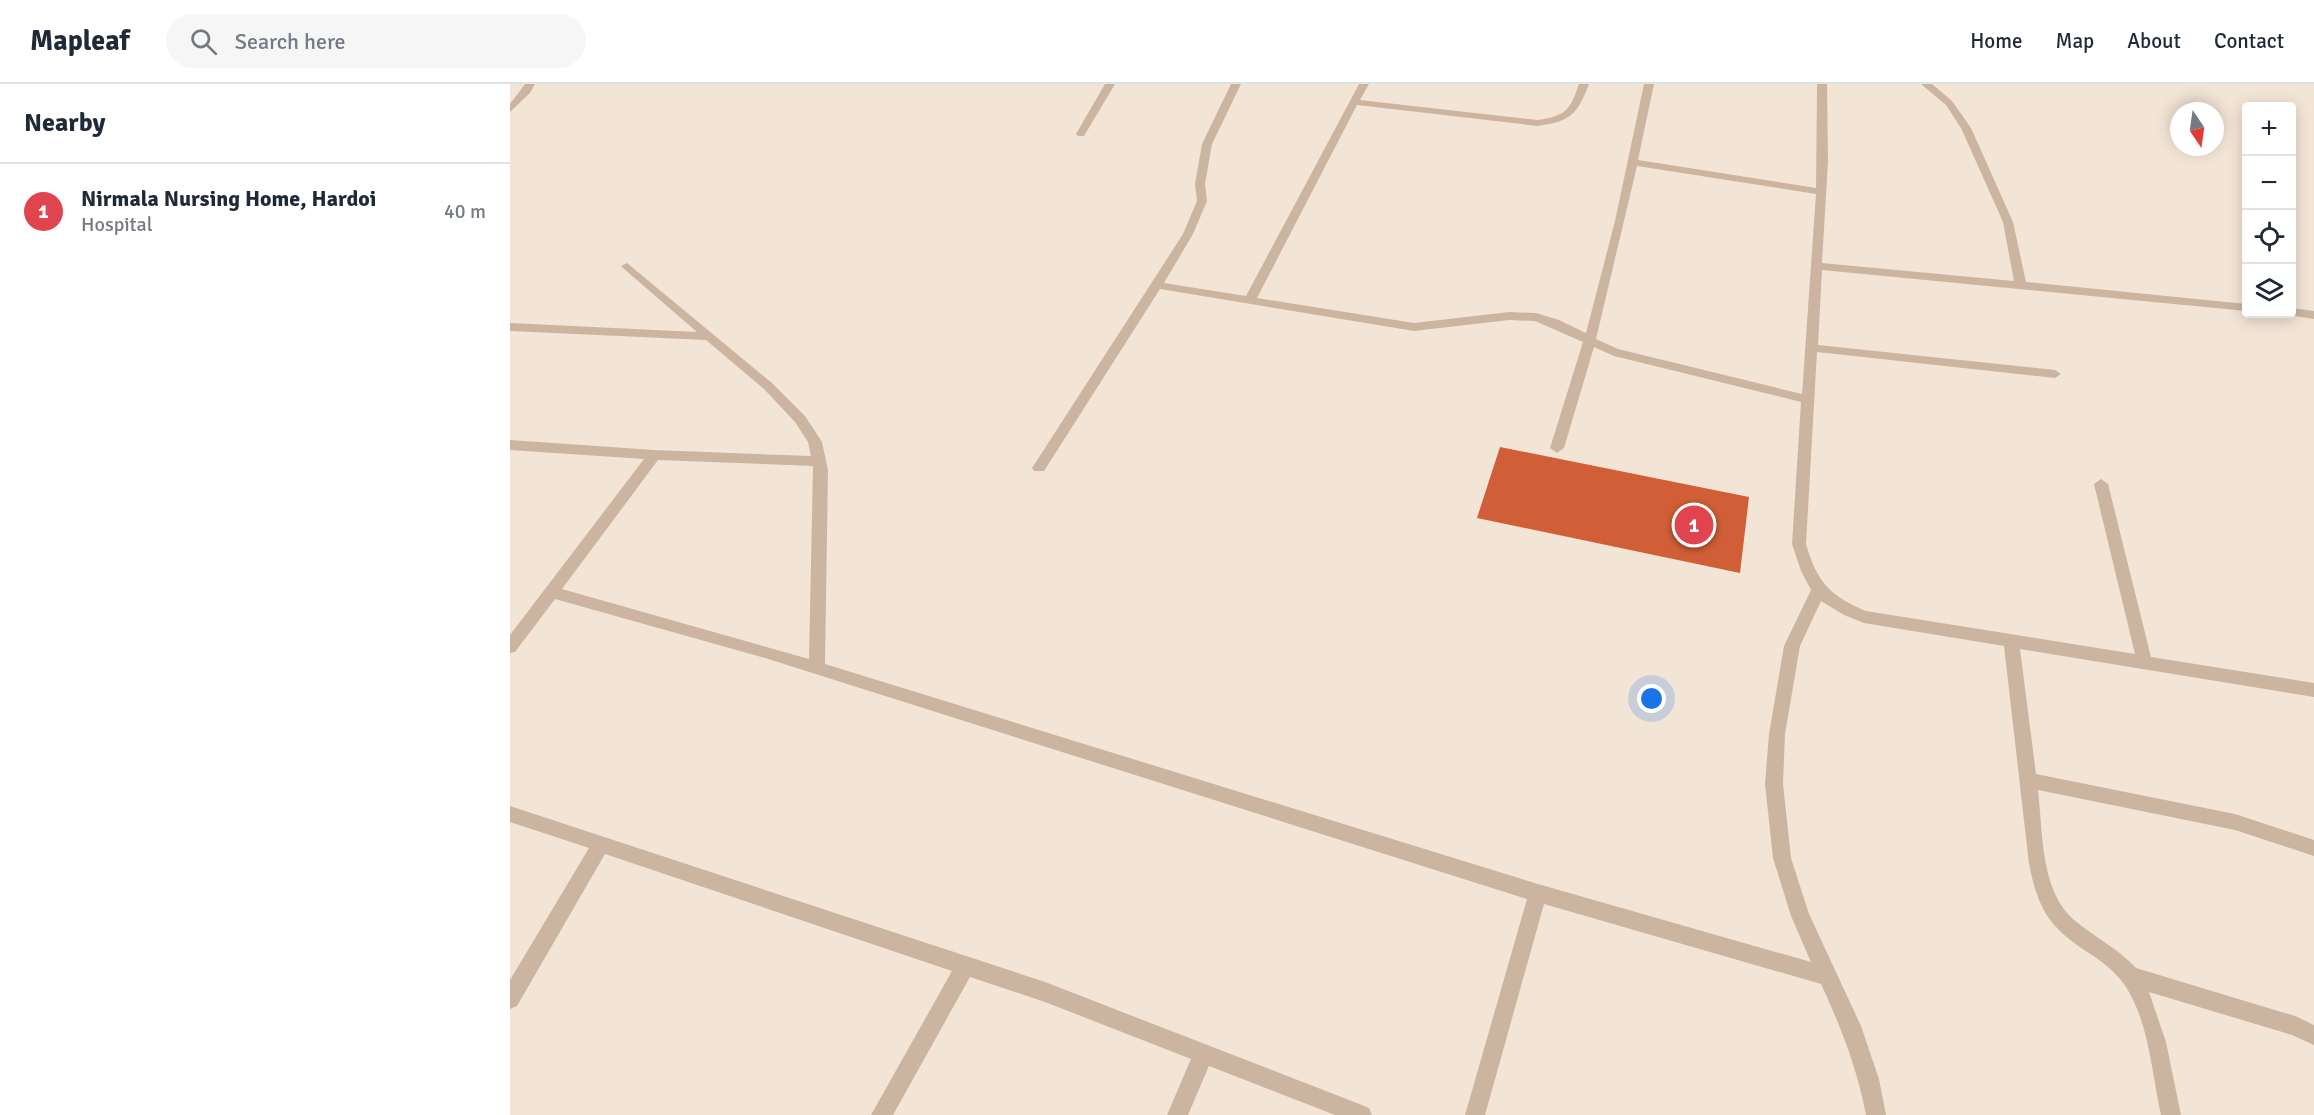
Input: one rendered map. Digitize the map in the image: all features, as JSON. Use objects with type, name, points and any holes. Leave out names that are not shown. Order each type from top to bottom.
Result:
[{"type":"street","points":[[510,109],[529,88],[537,84]]},
{"type":"street","points":[[1081,134],[1110,84]]},
{"type":"street","points":[[1039,468],[1157,285],[1197,214],[1202,201],[1200,184],[1207,144],[1236,84]]},
{"type":"street","points":[[1250,300],[1364,84]]},
{"type":"street","points":[[1354,102],[1538,123],[1566,118],[1575,110],[1584,84]]},
{"type":"street","points":[[1557,448],[1590,340],[1633,162],[1639,122],[1649,84]]},
{"type":"street","points":[[1822,84],[1821,192],[1800,544],[1806,569],[1818,591],[1838,607],[1864,617],[2314,690]]},
{"type":"street","points":[[1926,84],[1949,103],[1971,139],[2008,222],[2021,286]]},
{"type":"street","points":[[1633,162],[1821,192]]},
{"type":"street","points":[[627,266],[768,386],[800,419],[815,441],[819,461],[817,668]]},
{"type":"street","points":[[1817,266],[2242,307]]},
{"type":"street","points":[[1157,285],[1414,327],[1509,316],[1536,317],[1556,322],[1614,352],[1809,400]]},
{"type":"street","points":[[2296,313],[2314,315]]},
{"type":"street","points":[[510,327],[709,336]]},
{"type":"street","points":[[1812,348],[2055,374]]},
{"type":"street","points":[[510,446],[654,455],[819,461]]},
{"type":"street","points":[[510,647],[654,455]]},
{"type":"street","points":[[2102,484],[2145,663]]},
{"type":"street","points":[[1818,591],[1792,646],[1777,734],[1774,784],[1782,858],[1800,916],[1851,1026],[1869,1079],[1876,1115]]},
{"type":"street","points":[[552,592],[817,668],[1538,893],[1828,976]]},
{"type":"street","points":[[2011,641],[2038,864],[2044,893],[2055,913],[2114,958],[2142,997],[2170,1115]]},
{"type":"street","points":[[2028,780],[2235,822],[2314,848]]},
{"type":"street","points":[[510,814],[1045,992],[1362,1115]]},
{"type":"street","points":[[510,999],[601,844]]},
{"type":"street","points":[[1475,1115],[1538,893]]},
{"type":"street","points":[[881,1115],[966,965]]},
{"type":"street","points":[[2129,976],[2295,1026],[2314,1035]]},
{"type":"street","points":[[1177,1115],[1204,1053]]},
{"type":"building","points":[[1500,447],[1749,497],[1740,573],[1477,518]]},
{"type":"place","name":"Nirmala Nursing Home, Hardoi","points":[[1694,525]]}]
